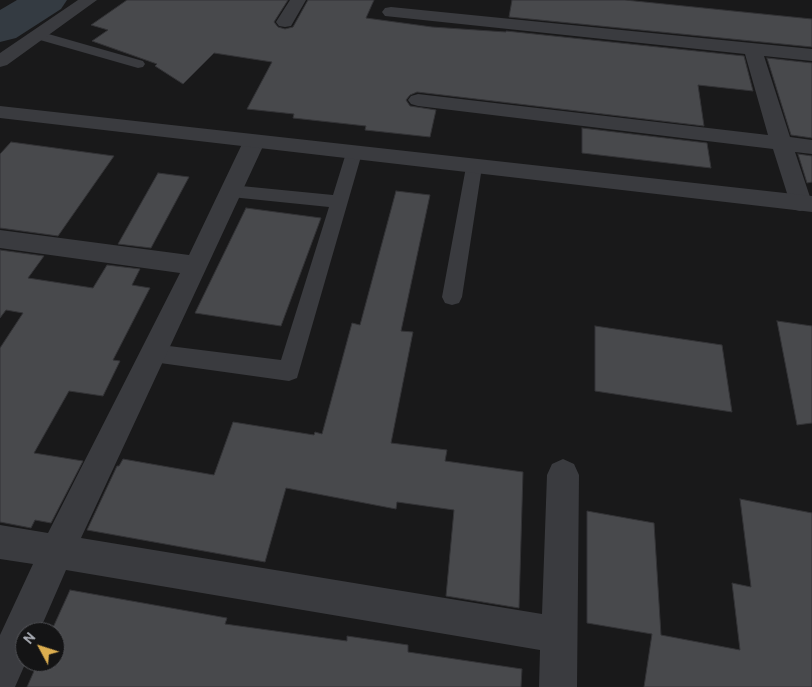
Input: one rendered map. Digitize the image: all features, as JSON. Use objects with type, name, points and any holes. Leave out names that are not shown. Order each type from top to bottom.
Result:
[{"type":"street","points":[[0,61],[89,0]]},
{"type":"street","points":[[285,22],[298,0]]},
{"type":"street","points":[[391,12],[812,55]]},
{"type":"street","points":[[0,112],[806,204],[782,144],[752,48]]},
{"type":"street","points":[[418,100],[812,148]]},
{"type":"street","points":[[0,676],[56,553],[196,266],[254,142]]},
{"type":"street","points":[[0,240],[196,266]]},
{"type":"street","points":[[558,687],[563,474]]},
{"type":"street","points":[[0,542],[56,553],[559,635]]},
{"type":"lane","points":[[38,35],[138,64]]},
{"type":"lane","points":[[153,353],[290,371],[354,153]]},
{"type":"lane","points":[[452,298],[474,167]]},
{"type":"lane","points":[[231,191],[340,202]]},
{"type":"building","points":[[127,0],[288,0],[274,22],[278,27],[285,29],[293,27],[308,0],[374,0],[366,18],[432,27],[506,31],[744,56],[753,91],[698,85],[704,126],[417,92],[410,95],[406,100],[410,106],[436,110],[430,137],[365,130],[366,126],[293,118],[294,114],[247,109],[272,62],[214,53],[183,84],[155,66],[157,64],[92,41],[108,30],[91,25]]},
{"type":"building","points":[[512,0],[625,0],[812,19],[812,47],[509,17]]},
{"type":"building","points":[[767,58],[812,63],[812,138],[791,135]]},
{"type":"building","points":[[582,128],[707,143],[711,168],[582,153]]},
{"type":"building","points":[[11,142],[114,156],[58,236],[0,228],[0,154]]},
{"type":"building","points":[[798,154],[812,156],[812,182],[807,183]]},
{"type":"building","points":[[158,173],[189,177],[151,248],[118,244]]},
{"type":"building","points":[[396,191],[430,195],[401,331],[413,332],[391,443],[447,450],[445,461],[523,472],[519,608],[446,596],[454,510],[397,502],[396,509],[286,488],[265,562],[87,530],[117,466],[119,466],[123,459],[214,475],[233,422],[314,435],[315,432],[322,434],[352,323],[360,325]]},
{"type":"building","points":[[246,208],[321,218],[281,326],[195,313]]},
{"type":"building","points":[[0,250],[44,256],[28,278],[93,288],[107,265],[140,269],[132,285],[150,288],[113,360],[120,361],[103,396],[69,391],[34,453],[83,461],[51,523],[35,520],[31,528],[0,522],[0,348],[23,313],[6,310],[0,318]]},
{"type":"building","points":[[777,321],[812,326],[812,423],[797,425]]},
{"type":"building","points":[[595,326],[722,345],[732,412],[595,391]]},
{"type":"building","points":[[740,499],[812,513],[812,687],[644,687],[652,634],[587,623],[587,511],[654,523],[661,635],[740,650],[732,583],[751,587]]},
{"type":"building","points":[[70,590],[227,618],[225,624],[347,641],[347,636],[408,645],[408,652],[522,669],[521,687],[27,687],[34,672],[65,672],[65,622],[56,622]]},
{"type":"waterway","points":[[0,29],[46,0]]}]
